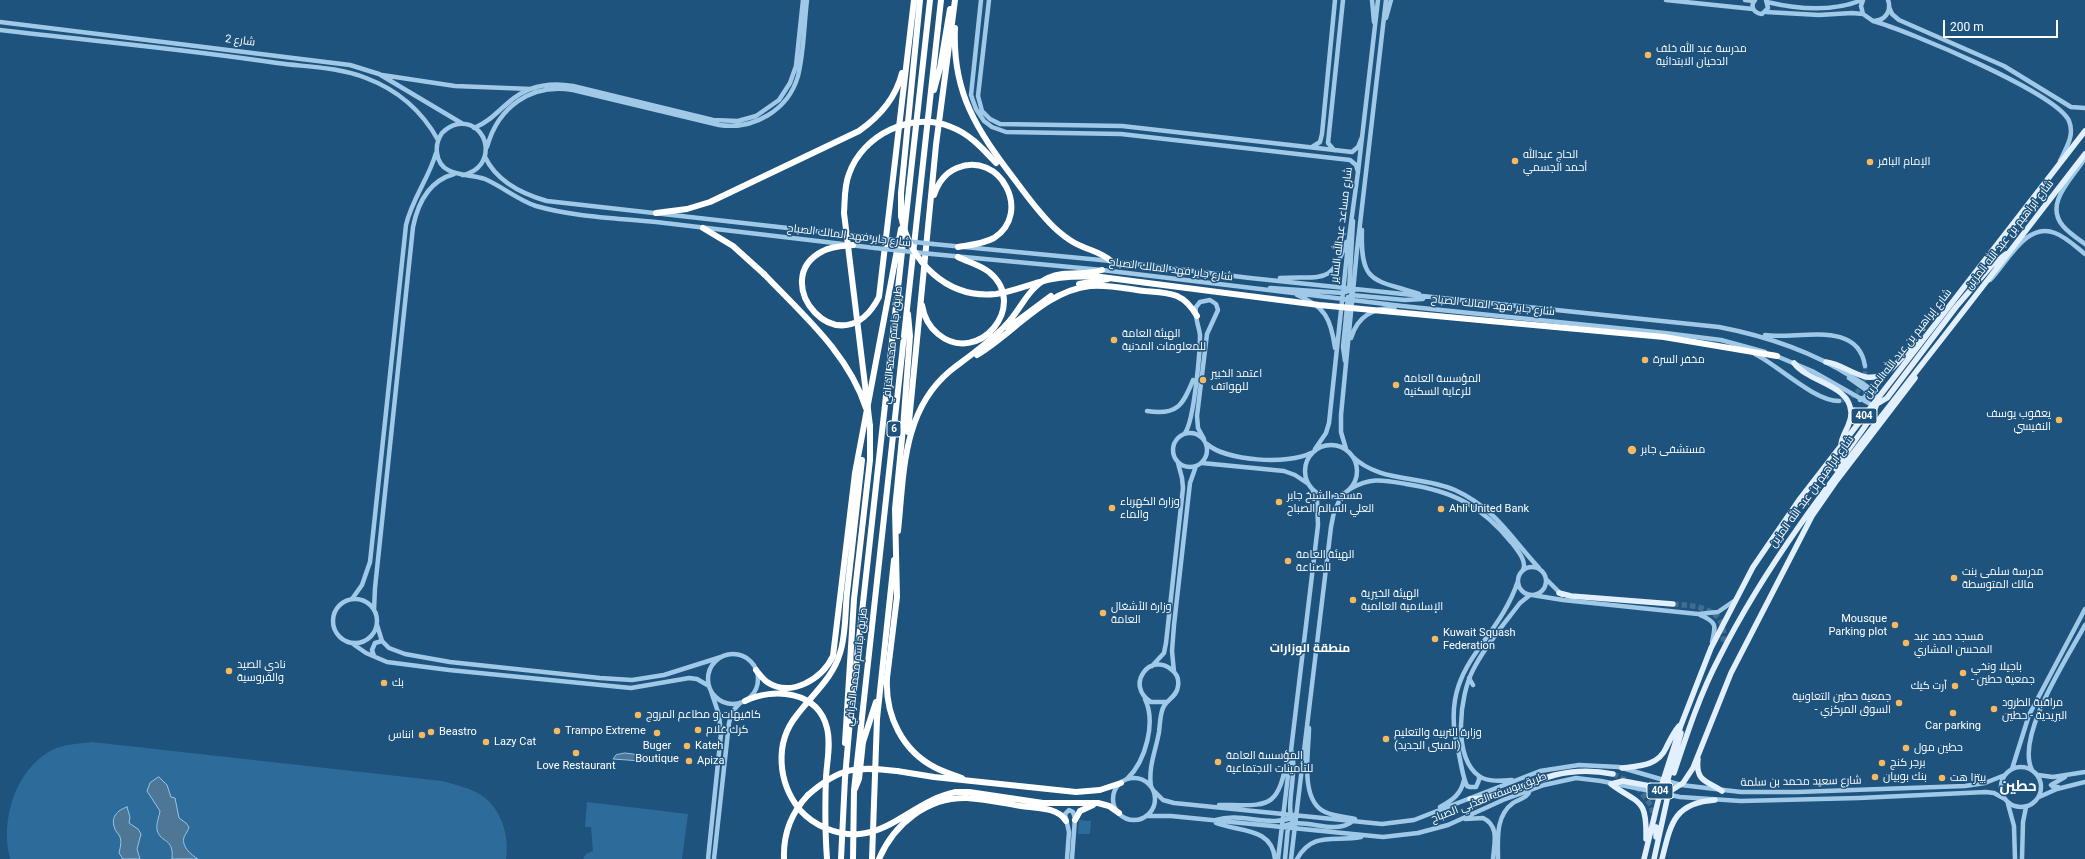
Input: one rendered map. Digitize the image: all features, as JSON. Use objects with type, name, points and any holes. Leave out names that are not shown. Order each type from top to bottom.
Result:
[{"type":"highway","points":[[853,245],[834,247],[822,251],[812,259],[805,270],[802,285],[805,302],[814,314],[825,321],[836,325],[851,324],[863,318],[872,310],[879,297],[914,0]]},
{"type":"highway","points":[[920,0],[901,193],[901,216],[908,242],[914,254],[930,272],[955,288],[985,294],[1005,292],[1041,281],[1066,277],[1092,276],[1319,305],[1664,337],[1776,356]]},
{"type":"highway","name":"طريق جاسم محمد الخرافي","points":[[841,859],[845,778],[930,0]]},
{"type":"highway","name":"طريق جاسم محمد الخرافي","points":[[853,859],[854,790],[941,0]]},
{"type":"highway","points":[[930,103],[940,68],[952,0]]},
{"type":"highway","points":[[956,0],[954,51],[960,85],[970,111],[986,141],[1025,193]]},
{"type":"highway","points":[[872,859],[875,751],[880,683],[907,448],[930,206],[956,0]]},
{"type":"highway","points":[[656,213],[687,209],[710,202],[859,131],[871,123],[891,99],[901,80],[908,50]]},
{"type":"highway","points":[[845,778],[845,732],[854,598],[870,460],[870,426],[844,213],[845,189],[855,160],[866,147],[887,130],[911,123],[936,122],[962,132],[972,139],[996,162],[1058,231],[1074,243],[1103,255],[1111,260]]},
{"type":"highway","points":[[930,206],[940,181],[949,172],[961,166],[974,165],[986,167],[994,171],[1006,184],[1012,209],[1010,217],[1004,228],[994,237],[986,241],[958,247]]},
{"type":"highway","points":[[756,670],[768,683],[790,687],[804,684],[816,678],[830,663],[835,649],[856,473],[910,186]]},
{"type":"highway","points":[[703,228],[734,246],[764,274],[844,361],[861,393],[870,426]]},
{"type":"highway","points":[[921,292],[925,318],[931,327],[943,338],[952,342],[970,342],[988,335],[995,328],[1001,315],[1004,300],[1002,291],[998,282],[990,273],[958,257]]},
{"type":"highway","points":[[977,351],[1008,324],[1029,294],[1043,281],[1060,274],[1102,270]]},
{"type":"highway","points":[[960,365],[1024,314],[1059,292],[1081,284],[1110,278]]},
{"type":"highway","points":[[907,448],[911,430],[924,402],[949,372],[980,353],[1053,299],[1082,287],[1104,286],[1174,294],[1187,302],[1196,316]]},
{"type":"highway","points":[[906,311],[910,330],[906,402],[895,509],[897,597],[887,678],[889,711],[903,740],[926,763],[969,781]]},
{"type":"highway","points":[[906,402],[914,366]]},
{"type":"highway","points":[[863,438],[840,653],[832,671],[795,716],[784,738],[782,766],[790,795],[801,811],[817,824],[841,833],[860,834],[878,830],[932,798],[956,792],[1043,803]]},
{"type":"highway","points":[[854,790],[860,779],[863,742],[880,683]]},
{"type":"highway","points":[[742,702],[769,693],[794,695],[812,704],[824,719],[829,737],[826,795],[827,859]]},
{"type":"highway","points":[[784,859],[786,835],[790,820],[799,804],[819,785],[849,769],[860,767],[969,781],[1085,792],[1100,790],[1124,781]]},
{"type":"highway","points":[[879,859],[888,840],[897,829],[913,815],[931,805],[952,799],[967,798],[1055,811],[1062,815],[1066,821]]},
{"type":"highway","points":[[1075,820],[1080,811],[1098,803]]},
{"type":"highway","points":[[1010,804],[1098,803],[1109,806],[1119,813]]},
{"type":"main road","name":"شارع إبراهيم بن عبد الله المزين","points":[[1681,725],[1711,648],[1734,601],[1776,531],[2085,131]]},
{"type":"main road","name":"شارع ابراهيم بن عبد الله المزين","points":[[1674,773],[1700,700],[1718,659],[1761,583],[1834,475],[2085,156]]},
{"type":"main road","points":[[1834,475],[1845,453],[1872,416],[1875,403],[1889,395],[1956,307],[1992,265],[2010,252]]},
{"type":"main road","points":[[1826,362],[1840,365],[1865,376],[1880,376],[1889,372],[1913,346],[1925,339]]},
{"type":"main road","points":[[1794,363],[1802,371],[1839,392],[1847,400],[1851,409],[1851,418],[1849,427],[1842,440],[1841,447]]},
{"type":"main road","points":[[1668,795],[1681,785],[1687,777],[1698,755],[1731,673],[1812,516],[1837,480],[1910,386],[1919,368]]},
{"type":"main road","points":[[1559,593],[1571,596],[1673,604]]},
{"type":"main road","points":[[1718,659],[1723,643]]},
{"type":"main road","points":[[1622,768],[1644,766],[1657,759],[1664,753],[1674,732],[1681,725]]},
{"type":"main road","name":"404","points":[[1644,859],[1660,791],[1665,781],[1681,725]]},
{"type":"main road","points":[[1698,755],[1697,766],[1701,778],[1707,784],[1722,791]]},
{"type":"main road","points":[[1470,799],[1490,797],[1567,772],[1592,771],[1613,774]]},
{"type":"main road","points":[[1611,784],[1623,781],[1660,791],[1668,795]]},
{"type":"main road","points":[[1665,781],[1668,795]]},
{"type":"main road","points":[[1611,784],[1634,797],[1643,809],[1646,821],[1646,850]]},
{"type":"main road","name":"404","points":[[1653,859],[1668,795]]},
{"type":"main road","points":[[1662,859],[1670,828],[1678,814],[1693,804],[1715,800]]},
{"type":"main road","points":[[1653,859],[1656,827]]},
{"type":"street","points":[[474,128],[491,119],[516,96],[531,89],[548,84],[565,84],[713,120],[729,121],[747,119],[772,107],[785,93],[790,84],[796,66],[803,0]]},
{"type":"street","points":[[436,151],[442,165],[455,174],[462,175],[479,168],[485,158],[486,149],[494,127],[513,104],[525,96],[548,89],[573,90],[700,121],[728,126],[748,124],[759,120],[782,104],[794,85],[800,67],[807,0]]},
{"type":"street","points":[[981,0],[971,90],[974,104],[978,113],[988,125],[1006,132],[1116,134],[1342,159],[1354,162],[1358,172]]},
{"type":"street","points":[[989,0],[978,91],[982,111],[990,119],[1003,125],[1122,126],[1311,147],[1343,152],[1356,150],[1362,137]]},
{"type":"street","points":[[1311,147],[1320,142],[1322,134],[1329,52],[1336,0]]},
{"type":"street","points":[[1335,151],[1330,147],[1328,142],[1343,0]]},
{"type":"street","points":[[1372,0],[1375,26]]},
{"type":"street","name":"شارع مساعد عبدالله الساير","points":[[1346,449],[1340,423],[1348,350],[1349,232],[1358,172],[1378,0]]},
{"type":"street","name":"شارع مساعد عبدالله الساير","points":[[1313,451],[1326,433],[1329,423],[1336,353],[1349,294],[1362,213],[1386,0]]},
{"type":"street","points":[[1382,35],[1390,0]]},
{"type":"street","points":[[1666,0],[1753,9],[1759,14],[1766,12],[1825,15],[1852,13],[1863,14],[1873,21],[1897,28],[1990,69],[2021,85],[2052,104],[2066,115],[2071,131],[2068,144],[2054,171]]},
{"type":"street","points":[[1745,0],[1755,1],[1753,9]]},
{"type":"street","points":[[1766,12],[1768,5],[1766,1],[1824,8],[1863,0],[1863,14]]},
{"type":"street","points":[[1873,21],[1883,19],[1889,12],[1888,2]]},
{"type":"street","points":[[1888,2],[1892,14],[1899,20],[2004,66],[2075,108],[2085,108]]},
{"type":"street","points":[[1798,6],[1798,14]]},
{"type":"street","name":"شارع 2","points":[[0,22],[341,63],[359,67],[380,76],[463,124]]},
{"type":"street","name":"شارع 2","points":[[0,30],[231,56],[354,74],[388,88],[408,102],[425,120],[438,140]]},
{"type":"street","points":[[65,37],[66,30]]},
{"type":"street","points":[[1329,52],[1332,55],[1337,53]]},
{"type":"street","points":[[380,76],[455,86],[531,89]]},
{"type":"street","points":[[2052,104],[2057,98]]},
{"type":"street","points":[[486,149],[483,137],[474,128],[463,124],[448,128],[438,140],[429,172],[412,204],[406,225],[370,562],[362,585],[352,599],[338,607],[333,622],[339,636],[343,640],[374,656],[398,664],[631,688],[689,678],[697,679],[709,686]]},
{"type":"street","points":[[1077,126],[1075,129],[1077,133]]},
{"type":"street","points":[[1200,135],[1200,144]]},
{"type":"street","points":[[1342,159],[1343,152]]},
{"type":"street","points":[[2085,156],[2062,191],[2057,204],[2061,223],[2085,244]]},
{"type":"street","name":"شارع جابر فهد المالك الصباح","points":[[485,158],[492,170],[503,180],[537,198],[958,247],[1111,260],[1268,279],[1349,294],[1402,306],[1702,337],[1738,344],[1776,356],[1829,380],[1860,400],[1875,403],[1871,389],[1844,372],[1826,362],[1753,333],[1687,324],[1429,297]]},
{"type":"street","points":[[455,174],[440,179],[429,190],[420,204],[414,223],[375,588],[374,610],[382,641],[389,648],[422,658],[632,680],[664,675],[731,654],[742,656],[751,661],[756,670],[756,688],[750,698],[742,702],[732,712],[729,723],[714,859]]},
{"type":"street","name":"شارع جابر فهد المالك الصباح","points":[[462,175],[487,180],[519,199],[547,208],[587,215],[958,257],[1102,270],[1291,293],[1349,294]]},
{"type":"street","points":[[1346,364],[1343,346],[1349,294],[1353,210]]},
{"type":"street","points":[[1362,213],[1362,259],[1367,271],[1381,284],[1429,297]]},
{"type":"street","points":[[1980,289],[1994,277],[2024,239],[2034,233],[2044,231],[2055,233],[2073,244],[2085,254]]},
{"type":"street","points":[[1268,279],[1313,278],[1326,274],[1337,265],[1349,232]]},
{"type":"street","points":[[2073,244],[2077,238]]},
{"type":"street","points":[[1260,289],[1285,288],[1405,300],[1429,297]]},
{"type":"street","points":[[1291,293],[1312,302],[1323,311],[1332,331],[1336,353]]},
{"type":"street","points":[[1274,859],[1271,845],[1262,836],[1213,821],[1171,816],[1146,816],[1135,820],[1123,817],[1119,813],[1114,801],[1117,788],[1137,767],[1148,733],[1150,711],[1143,695],[1140,679],[1146,669],[1152,666],[1164,653],[1166,643],[1183,488],[1182,478],[1173,448],[1176,440],[1185,433],[1191,422],[1200,338],[1196,307],[1200,302],[1210,300],[1216,304],[1218,314],[1209,327],[1207,334],[1197,416],[1198,428],[1207,444],[1219,453],[1229,456],[1286,460],[1296,459],[1330,444],[1346,449],[1362,465],[1376,472],[1428,481],[1457,491],[1495,517],[1512,535],[1546,579],[1559,593],[1576,601]]},
{"type":"street","points":[[1348,350],[1356,327],[1364,317],[1381,308],[1402,306]]},
{"type":"street","points":[[1753,333],[1785,337],[1824,335],[1844,338],[1859,349],[1865,366]]},
{"type":"street","points":[[1748,351],[1776,365],[1819,397],[1839,401]]},
{"type":"street","points":[[1844,372],[1849,378],[1866,390],[1866,396],[1860,400]]},
{"type":"street","points":[[1147,411],[1163,412],[1179,406],[1187,396],[1196,375]]},
{"type":"street","points":[[1185,433],[1195,433],[1204,439]]},
{"type":"street","points":[[1202,463],[1206,456],[1207,444]]},
{"type":"street","points":[[1291,859],[1295,828],[1288,822],[1283,814],[1318,525],[1317,499],[1308,483],[1305,467],[1313,451]]},
{"type":"street","points":[[1350,489],[1355,482],[1357,473],[1356,464],[1352,456]]},
{"type":"street","points":[[1178,463],[1188,467],[1196,466],[1202,463],[1284,471],[1295,474],[1308,483]]},
{"type":"street","points":[[1174,672],[1172,651],[1174,625],[1190,483],[1196,466]]},
{"type":"street","points":[[1297,815],[1331,527],[1334,512],[1342,495],[1361,483],[1375,480],[1442,491],[1482,514],[1500,529],[1517,549],[1524,561],[1523,570],[1505,611],[1468,662],[1457,692],[1454,711],[1454,732],[1464,780],[1467,786],[1473,788],[1478,784],[1479,776]]},
{"type":"street","points":[[1410,485],[1414,482],[1428,481]]},
{"type":"street","points":[[1313,491],[1327,497],[1342,495]]},
{"type":"street","points":[[1523,570],[1530,567],[1539,568]]},
{"type":"street","points":[[1517,780],[1487,780],[1479,776],[1469,762],[1461,732],[1463,697],[1469,678],[1485,650],[1520,603],[1531,595],[1541,592],[1546,584],[1546,579]]},
{"type":"street","points":[[1518,580],[1520,588],[1531,595],[1698,614],[1718,612],[1734,601]]},
{"type":"street","points":[[352,599],[365,601],[374,610]]},
{"type":"street","points":[[2012,769],[2036,700],[2085,609]]},
{"type":"street","points":[[1698,614],[1709,618],[1714,624],[1715,631],[1711,648]]},
{"type":"street","points":[[353,644],[361,643],[369,639],[374,633],[377,625]]},
{"type":"street","points":[[2032,770],[2027,753],[2030,736],[2042,705],[2085,625]]},
{"type":"street","points":[[374,656],[373,646],[375,643],[382,641]]},
{"type":"street","points":[[708,859],[721,734],[719,715],[708,679],[711,666],[721,657]]},
{"type":"street","points":[[1143,695],[1156,703],[1166,702],[1173,697],[1178,689],[1178,679],[1174,672],[1167,666],[1152,666]]},
{"type":"street","points":[[1469,678],[1473,685]]},
{"type":"street","points":[[711,691],[723,702],[742,702]]},
{"type":"street","points":[[1146,816],[1154,805],[1154,792],[1151,786],[1151,765],[1157,741],[1161,714],[1166,702]]},
{"type":"street","points":[[1309,707],[1308,777],[1311,798],[1314,804],[1324,812],[1368,823]]},
{"type":"street","points":[[1196,805],[1257,805],[1268,801],[1277,794],[1282,784],[1296,709]]},
{"type":"street","points":[[2024,732],[2026,736],[2030,736]]},
{"type":"street","points":[[1285,859],[1288,822],[1295,772],[1292,749]]},
{"type":"street","name":"طريق يوسف العذبي الصباح","points":[[1154,792],[1168,802],[1283,814],[1288,822],[1297,815],[1368,823],[1399,823],[1414,820],[1540,771],[1568,766],[1594,765],[1622,768],[1665,781]]},
{"type":"street","points":[[2014,859],[2014,826],[2001,787],[2005,775],[2012,769],[2022,767],[2032,770],[2038,775],[2050,777],[2067,776],[2085,772]]},
{"type":"street","name":"شارع سعيد محمد بن سلمة","points":[[1665,781],[1722,791],[1797,792],[1965,786],[1985,782],[2005,775]]},
{"type":"street","points":[[2006,801],[2016,807],[2026,807],[2034,804],[2039,797],[2042,787],[2038,775]]},
{"type":"street","points":[[2067,776],[2051,785],[2053,787],[2061,787],[2085,782]]},
{"type":"street","name":"طريق يوسف العذبي الصباح","points":[[1295,828],[1367,836],[1401,836],[1448,825],[1530,790],[1554,782],[1576,778],[1611,784]]},
{"type":"street","points":[[1124,781],[1140,779],[1151,786]]},
{"type":"street","points":[[1427,814],[1457,797],[1462,789],[1464,780]]},
{"type":"street","points":[[1964,794],[1965,786]]},
{"type":"street","points":[[2039,797],[2061,787]]},
{"type":"street","points":[[1498,859],[1499,826],[1506,810],[1513,803],[1527,795],[1530,790]]},
{"type":"street","name":"شارع سعيد محمد بن سلمة","points":[[1668,795],[1715,800],[1771,801],[1989,792],[2006,801]]},
{"type":"street","points":[[2022,859],[2023,822],[2026,807]]},
{"type":"street","points":[[1067,859],[1069,832],[1064,814],[1069,810],[1074,813],[1075,820],[1072,859]]},
{"type":"street","points":[[1448,825],[1477,817],[1487,820],[1495,832],[1492,859]]},
{"type":"street","points":[[1213,821],[1236,818],[1340,827],[1353,821]]},
{"type":"street","points":[[1278,859],[1288,822]]},
{"type":"street","points":[[1492,826],[1496,823],[1499,826]]},
{"type":"street","points":[[1297,859],[1307,845],[1319,839],[1367,836]]},
{"type":"shaded area","points":[[92,742],[442,781],[455,784],[476,792],[484,797],[497,812],[505,830],[507,849],[506,859],[10,859],[7,844],[9,813],[13,797],[28,770],[39,759],[52,750],[67,745]]},
{"type":"shaded area","points":[[625,753],[648,756],[655,762],[613,759],[616,755]]},
{"type":"shaded area","points":[[159,777],[167,785],[171,797],[175,798],[179,818],[189,827],[183,840],[185,847],[198,859],[172,859],[171,847],[161,837],[157,830],[160,811],[147,791],[150,783]]},
{"type":"shaded area","points":[[587,802],[688,814],[682,859],[583,859],[586,854],[593,851],[591,827],[585,827]]},
{"type":"shaded area","points":[[127,807],[130,817],[129,823],[138,829],[141,834],[137,849],[140,859],[123,859],[119,853],[121,839],[115,829],[113,821],[117,812]]},
{"type":"shaded area","points":[[1079,820],[1091,821],[1090,834],[1078,834]]},
{"type":"tunnel","points":[[1839,401],[1851,397],[1860,389],[1864,379],[1865,366]]},
{"type":"tunnel","points":[[1673,604],[1692,606],[1710,611],[1721,622],[1723,643]]},
{"type":"tunnel","points":[[1613,774],[1630,782]]},
{"type":"tunnel","points":[[1637,787],[1651,805],[1656,827]]},
{"type":"place","name":"مدرسة عبد الله خلف الدحيان الابتدائية","points":[[1648,55]]},
{"type":"place","name":"الحاج عبدالله أحمد الجسمي","points":[[1515,161]]},
{"type":"place","name":"الإمام الباقر","points":[[1870,162]]},
{"type":"place","name":"الهيئة العامة للمعلومات المدنية","points":[[1114,340]]},
{"type":"place","name":"مخفر السرة","points":[[1645,360]]},
{"type":"place","name":"اعتمد الخبير للهواتف","points":[[1203,380]]},
{"type":"place","name":"المؤسسة العامة للرعاية السكنية","points":[[1396,385]]},
{"type":"place","name":"يعقوب يوسف النفيسي","points":[[2059,420]]},
{"type":"place","name":"مستشفى جابر","points":[[1632,450]]},
{"type":"place","name":"مسجد الشيخ جابر العلي السالم الصباح","points":[[1279,502]]},
{"type":"place","name":"وزارة الكهرباء والماء","points":[[1112,508]]},
{"type":"place","name":"Ahli United Bank","points":[[1441,509]]},
{"type":"place","name":"الهيئة العامة للصناعة","points":[[1288,561]]},
{"type":"place","name":"مدرسة سلمى بنت مالك المتوسطة","points":[[1954,578]]},
{"type":"place","name":"الهيئة الخيرية الإسلامية العالمية","points":[[1353,600]]},
{"type":"place","name":"وزارة الأشغال العامة","points":[[1103,613]]},
{"type":"place","name":"Mousque Parking plot","points":[[1895,625]]},
{"type":"place","name":"Kuwait Squash Federation","points":[[1435,639]]},
{"type":"place","name":"مسجد حمد عبد المحسن المشاري","points":[[1906,643]]},
{"type":"place","name":"نادي الصيد والفروسية","points":[[229,671]]},
{"type":"place","name":"باجيلا ونخي - جمعية حطين","points":[[1963,673]]},
{"type":"place","name":"بك","points":[[384,683]]},
{"type":"place","name":"آرت كيك","points":[[1955,686]]},
{"type":"place","name":"جمعية حطين التعاونية - السوق المركزي","points":[[1899,703]]},
{"type":"place","name":"مراقبة الطرود البريدية - حطين","points":[[1994,709]]},
{"type":"place","name":"Car parking","points":[[1953,713]]},
{"type":"place","name":"كافيهات و مطاعم المروج","points":[[638,715]]},
{"type":"place","name":"كرك غلام","points":[[698,730]]},
{"type":"place","name":"Trampo Extreme","points":[[557,731]]},
{"type":"place","name":"Beastro","points":[[431,732]]},
{"type":"place","name":"Buger Boutique","points":[[657,733]]},
{"type":"place","name":"انناس","points":[[422,735]]},
{"type":"place","name":"وزارة التربية والتعليم (المبنى الجديد)","points":[[1386,739]]},
{"type":"place","name":"Lazy Cat","points":[[486,742]]},
{"type":"place","name":"Kateh","points":[[687,746]]},
{"type":"place","name":"حطين مول","points":[[1906,748]]},
{"type":"place","name":"Love Restaurant","points":[[576,753]]},
{"type":"place","name":"Apiza","points":[[689,761]]},
{"type":"place","name":"المؤسسة العامة للتأمينات الاجتماعية","points":[[1218,762]]},
{"type":"place","name":"برجر كنج","points":[[1882,763]]},
{"type":"place","name":"بنك بوبيان","points":[[1875,777]]},
{"type":"place","name":"بيتزا هت","points":[[1942,778]]},
{"type":"district","name":"منطقة الوزارات","points":[[1310,649]]},
{"type":"district","name":"حطين","points":[[2018,787]]}]
